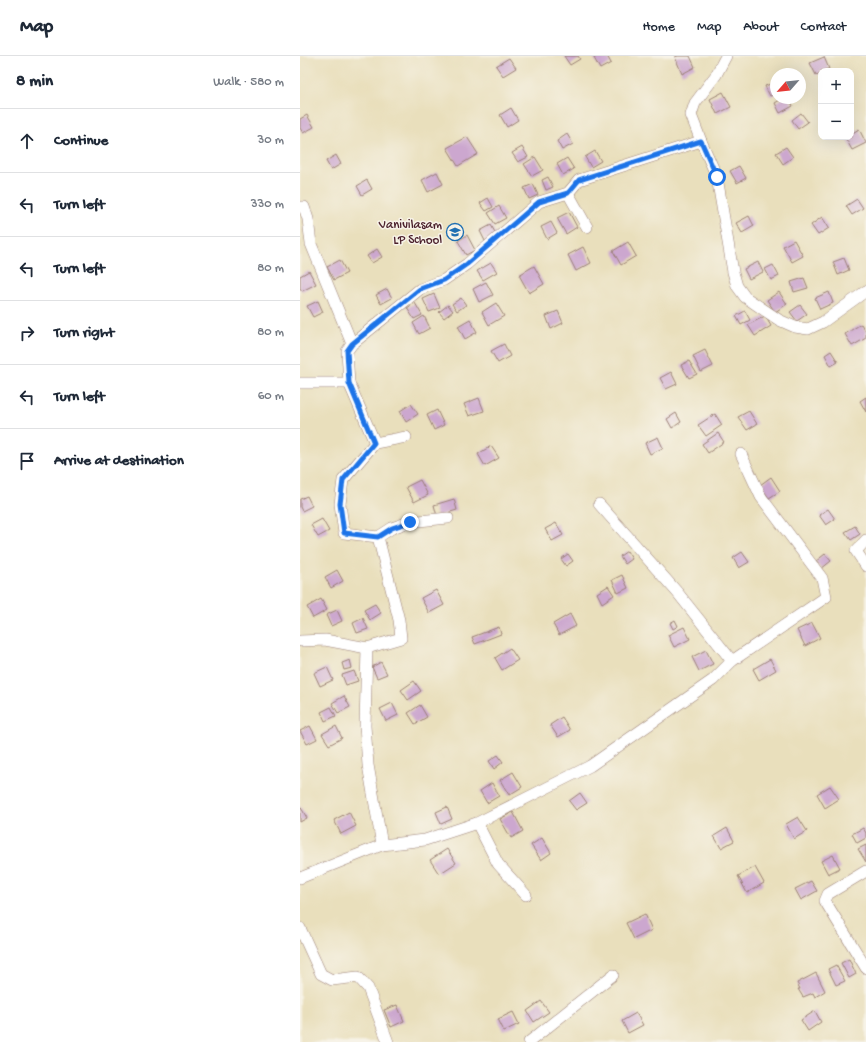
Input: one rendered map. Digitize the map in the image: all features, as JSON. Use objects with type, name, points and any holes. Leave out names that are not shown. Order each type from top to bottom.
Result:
[{"type":"street","points":[[726,56],[716,75],[695,103],[691,115],[717,177],[733,272],[737,286],[745,297],[779,320],[795,327],[808,329],[823,322],[866,291]]},
{"type":"street","points":[[374,443],[349,383],[347,351],[352,344],[420,289],[444,280],[467,264],[539,202],[568,193],[579,180],[701,141]]},
{"type":"street","points":[[568,193],[587,227]]},
{"type":"street","points":[[300,207],[304,207],[308,219],[310,244],[352,344]]},
{"type":"street","points":[[300,383],[349,383]]},
{"type":"street","points":[[406,437],[374,443],[343,480],[340,504],[344,533],[378,537],[392,528],[410,522],[448,518]]},
{"type":"street","points":[[300,878],[382,845],[425,840],[477,823],[590,766],[713,680],[732,661],[826,598],[822,578],[761,497],[741,454]]},
{"type":"street","points":[[599,504],[677,592],[732,661]]},
{"type":"street","points":[[300,641],[325,640],[367,648],[401,638],[399,620],[378,537]]},
{"type":"street","points":[[866,540],[856,551],[866,566]]},
{"type":"street","points":[[367,648],[365,726],[368,765],[382,845]]},
{"type":"street","points":[[477,823],[498,864],[526,895]]},
{"type":"street","points":[[866,871],[828,894],[825,901],[866,968]]},
{"type":"street","points":[[300,928],[321,974],[332,980],[358,977],[368,988],[388,1042]]},
{"type":"street","points":[[529,1042],[613,974]]},
{"type":"building","points":[[564,56],[578,56],[580,59],[570,65]]},
{"type":"building","points":[[597,56],[607,56],[611,63],[600,69],[594,58]]},
{"type":"building","points":[[690,56],[695,67],[682,74],[675,57]]},
{"type":"building","points":[[824,57],[829,68],[818,68],[818,74],[816,75],[810,63]]},
{"type":"building","points":[[509,58],[516,68],[503,76],[496,66]]},
{"type":"building","points":[[770,84],[770,96],[765,86]]},
{"type":"building","points":[[723,92],[731,107],[717,114],[710,99]]},
{"type":"building","points":[[776,104],[792,104],[793,106],[780,113]]},
{"type":"building","points":[[511,108],[518,120],[507,127],[500,115]]},
{"type":"building","points":[[801,113],[808,122],[798,129],[792,120]]},
{"type":"building","points":[[307,115],[314,127],[303,133],[300,128],[300,119]]},
{"type":"building","points":[[859,129],[866,143],[852,150],[847,140],[854,140],[854,132]]},
{"type":"building","points":[[567,134],[573,144],[562,150],[557,141]]},
{"type":"building","points":[[467,137],[478,154],[458,166],[447,148]]},
{"type":"building","points":[[522,147],[528,157],[518,162],[512,153]]},
{"type":"building","points":[[786,147],[793,157],[783,164],[776,153]]},
{"type":"building","points":[[595,151],[601,161],[591,167],[585,157]]},
{"type":"building","points":[[336,155],[341,164],[331,170],[326,161]]},
{"type":"building","points":[[535,157],[543,170],[532,176],[524,164]]},
{"type":"building","points":[[567,158],[574,169],[563,175],[557,164]]},
{"type":"building","points":[[739,166],[746,178],[737,183],[730,171]]},
{"type":"building","points":[[437,172],[443,184],[428,192],[422,180]]},
{"type":"building","points":[[548,177],[553,187],[546,190],[542,180]]},
{"type":"building","points":[[367,180],[372,189],[362,195],[357,186]]},
{"type":"building","points":[[533,184],[538,195],[529,199],[524,188]]},
{"type":"building","points":[[488,198],[493,207],[486,211],[480,203]]},
{"type":"building","points":[[857,199],[863,208],[852,215],[846,206]]},
{"type":"building","points":[[499,206],[506,218],[495,224],[488,213]]},
{"type":"building","points":[[569,212],[577,227],[566,234],[557,218]]},
{"type":"building","points":[[749,216],[754,226],[742,233],[736,223]]},
{"type":"building","points":[[822,217],[829,228],[818,235],[811,225]]},
{"type":"building","points":[[551,222],[557,233],[547,239],[541,227]]},
{"type":"building","points":[[491,225],[497,236],[486,243],[480,231]]},
{"type":"building","points":[[467,235],[475,250],[466,255],[458,241]]},
{"type":"building","points":[[794,240],[803,256],[792,262],[783,246]]},
{"type":"building","points":[[628,242],[636,256],[621,265],[613,251]]},
{"type":"building","points":[[583,247],[591,263],[576,271],[568,255]]},
{"type":"building","points":[[377,249],[382,257],[372,263],[367,256]]},
{"type":"building","points":[[844,258],[849,270],[838,275],[833,262]]},
{"type":"building","points":[[340,260],[347,273],[334,280],[327,267]]},
{"type":"building","points":[[758,262],[763,272],[749,279],[744,269]]},
{"type":"building","points":[[491,263],[497,272],[483,280],[477,271]]},
{"type":"building","points":[[773,265],[779,276],[771,280],[765,269]]},
{"type":"building","points":[[534,266],[544,284],[529,293],[519,275]]},
{"type":"building","points":[[309,271],[316,284],[302,291],[300,288],[300,276]]},
{"type":"building","points":[[804,278],[808,288],[794,292],[791,282]]},
{"type":"building","points":[[486,282],[493,295],[479,302],[473,289]]},
{"type":"building","points":[[387,289],[392,298],[381,304],[376,295]]},
{"type":"building","points":[[779,292],[787,304],[775,312],[767,300]]},
{"type":"building","points":[[829,292],[833,303],[820,309],[815,298]]},
{"type":"building","points":[[434,294],[440,308],[429,312],[423,299]]},
{"type":"building","points":[[461,298],[466,305],[457,311],[452,304]]},
{"type":"building","points":[[318,301],[323,312],[313,317],[307,306]]},
{"type":"building","points":[[415,303],[422,315],[414,319],[407,308]]},
{"type":"building","points":[[496,303],[504,316],[489,325],[482,312]]},
{"type":"building","points":[[448,305],[453,311],[444,318],[439,312]]},
{"type":"building","points":[[800,305],[807,314],[797,321],[790,312]]},
{"type":"building","points":[[558,311],[563,323],[551,329],[546,316]]},
{"type":"building","points":[[745,311],[750,320],[741,325],[736,316]]},
{"type":"building","points":[[424,316],[430,328],[419,334],[413,323]]},
{"type":"building","points":[[765,316],[771,326],[755,336],[748,325]]},
{"type":"building","points":[[470,319],[477,332],[465,339],[458,326]]},
{"type":"building","points":[[861,324],[866,332],[866,338],[852,346],[845,334]]},
{"type":"building","points":[[504,344],[510,356],[498,363],[491,351]]},
{"type":"building","points":[[705,350],[713,366],[701,372],[693,356]]},
{"type":"building","points":[[831,351],[838,362],[831,366],[825,355]]},
{"type":"building","points":[[689,361],[697,374],[689,378],[681,365]]},
{"type":"building","points":[[671,372],[677,384],[666,389],[660,378]]},
{"type":"building","points":[[866,397],[866,412],[860,401]]},
{"type":"building","points":[[479,398],[484,411],[469,416],[464,404]]},
{"type":"building","points":[[411,404],[418,414],[406,422],[400,411]]},
{"type":"building","points":[[437,410],[444,425],[434,430],[427,415]]},
{"type":"building","points":[[749,411],[757,424],[747,430],[738,417]]},
{"type":"building","points":[[676,413],[681,422],[672,428],[667,419]]},
{"type":"building","points":[[715,414],[722,425],[706,436],[698,425]]},
{"type":"building","points":[[718,433],[724,442],[708,453],[702,444]]},
{"type":"building","points":[[658,437],[663,448],[650,454],[645,443]]},
{"type":"building","points":[[491,446],[499,458],[485,466],[478,454]]},
{"type":"building","points":[[771,477],[780,491],[769,498],[760,485]]},
{"type":"building","points":[[420,480],[428,495],[414,502],[406,487]]},
{"type":"building","points":[[307,496],[312,506],[302,511],[300,507],[300,499]]},
{"type":"building","points":[[454,499],[457,510],[437,516],[434,505]]},
{"type":"building","points":[[828,509],[835,519],[826,525],[819,515]]},
{"type":"building","points":[[322,519],[329,531],[318,537],[311,525]]},
{"type":"building","points":[[556,523],[563,535],[552,541],[545,529]]},
{"type":"building","points":[[855,526],[860,534],[851,540],[845,532]]},
{"type":"building","points":[[627,551],[632,559],[625,564],[620,556]]},
{"type":"building","points":[[742,552],[749,562],[739,568],[733,558]]},
{"type":"building","points":[[568,554],[573,561],[566,566],[561,559]]},
{"type":"building","points":[[825,554],[831,561],[821,569],[815,562]]},
{"type":"building","points":[[337,570],[343,581],[331,588],[325,577]]},
{"type":"building","points":[[622,575],[628,588],[618,593],[612,580]]},
{"type":"building","points":[[608,586],[614,595],[602,603],[597,593]]},
{"type":"building","points":[[436,590],[444,605],[429,613],[421,598]]},
{"type":"building","points":[[321,599],[327,610],[313,618],[307,607]]},
{"type":"building","points":[[375,604],[381,613],[370,620],[364,610]]},
{"type":"building","points":[[337,610],[342,621],[331,626],[326,615]]},
{"type":"building","points":[[570,614],[576,626],[559,635],[553,624]]},
{"type":"building","points":[[363,618],[368,629],[357,633],[353,623]]},
{"type":"building","points":[[675,620],[678,626],[673,629],[670,623]]},
{"type":"building","points":[[812,623],[820,638],[805,646],[797,630]]},
{"type":"building","points":[[499,627],[501,634],[475,644],[472,637]]},
{"type":"building","points":[[684,627],[690,639],[674,647],[668,635]]},
{"type":"building","points":[[510,648],[518,660],[502,670],[495,658]]},
{"type":"building","points":[[706,650],[713,664],[699,671],[692,657]]},
{"type":"building","points":[[770,659],[776,670],[759,680],[753,669]]},
{"type":"building","points":[[350,660],[352,668],[344,670],[342,663]]},
{"type":"building","points":[[381,662],[387,674],[377,678],[372,667]]},
{"type":"building","points":[[327,667],[333,680],[320,686],[314,673]]},
{"type":"building","points":[[354,671],[358,681],[346,685],[342,675]]},
{"type":"building","points":[[414,681],[421,691],[408,700],[401,690]]},
{"type":"building","points":[[344,696],[350,707],[338,713],[332,703]]},
{"type":"building","points":[[392,703],[398,715],[386,721],[380,709]]},
{"type":"building","points":[[420,705],[427,717],[415,724],[408,713]]},
{"type":"building","points":[[331,707],[336,716],[325,721],[321,712]]},
{"type":"building","points":[[562,717],[570,730],[558,737],[550,725]]},
{"type":"building","points":[[310,726],[317,739],[307,744],[300,731]]},
{"type":"building","points":[[336,726],[342,738],[329,745],[322,734]]},
{"type":"building","points":[[498,755],[503,762],[494,769],[489,761]]},
{"type":"building","points":[[513,772],[522,787],[509,795],[500,780]]},
{"type":"building","points":[[492,783],[499,796],[487,803],[480,791]]},
{"type":"building","points":[[830,786],[839,799],[825,808],[817,794]]},
{"type":"building","points":[[580,793],[587,803],[576,810],[569,801]]},
{"type":"building","points":[[300,806],[307,818],[300,822]]},
{"type":"building","points":[[447,807],[452,819],[441,824],[436,812]]},
{"type":"building","points":[[349,812],[356,826],[341,834],[334,820]]},
{"type":"building","points":[[513,812],[523,831],[511,838],[500,819]]},
{"type":"building","points":[[798,817],[807,831],[794,839],[786,824]]},
{"type":"building","points":[[727,828],[734,841],[721,848],[714,836]]},
{"type":"building","points":[[863,828],[866,833],[866,838],[857,843],[852,834]]},
{"type":"building","points":[[542,838],[551,853],[541,860],[531,845]]},
{"type":"building","points":[[866,845],[866,862],[858,849]]},
{"type":"building","points":[[447,849],[456,863],[439,874],[430,860]]},
{"type":"building","points":[[833,855],[840,868],[828,874],[821,861]]},
{"type":"building","points":[[755,867],[764,883],[747,893],[738,876]]},
{"type":"building","points":[[811,881],[817,891],[801,900],[795,889]]},
{"type":"building","points":[[645,914],[652,930],[634,939],[626,923]]},
{"type":"building","points":[[849,959],[856,974],[849,978],[841,963]]},
{"type":"building","points":[[836,965],[845,981],[836,985],[828,969]]},
{"type":"building","points":[[816,973],[825,991],[815,997],[813,993],[803,997],[798,989],[800,989],[797,983]]},
{"type":"building","points":[[541,1001],[549,1012],[534,1022],[527,1011]]},
{"type":"building","points":[[397,1005],[404,1021],[391,1027],[384,1010]]},
{"type":"building","points":[[815,1011],[821,1022],[808,1031],[801,1020]]},
{"type":"building","points":[[513,1012],[519,1024],[504,1031],[498,1019]]},
{"type":"building","points":[[636,1013],[643,1025],[628,1033],[622,1021]]},
{"type":"place","name":"Vanivilasam LP School","points":[[455,232]]},
{"type":"route","points":[[410,522],[392,528],[378,537],[344,533],[340,504],[343,480],[374,443],[349,383],[347,351],[352,344],[420,289],[444,280],[467,264],[539,202],[568,193],[579,180],[701,141],[717,177]]}]
